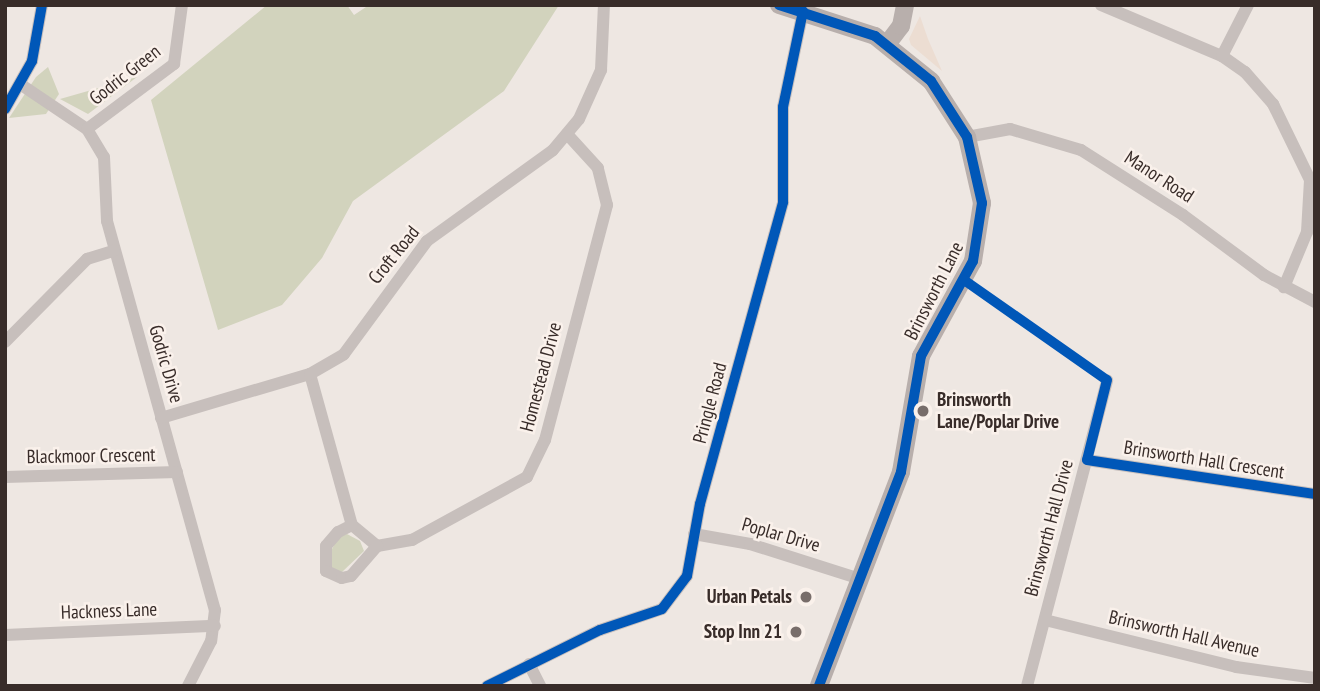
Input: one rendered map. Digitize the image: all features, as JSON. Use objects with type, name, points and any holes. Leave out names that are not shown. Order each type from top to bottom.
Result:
[{"type":"street","points":[[5,109],[39,43],[43,5]]},
{"type":"street","name":"Godric Green","points":[[87,128],[174,64],[182,5]]},
{"type":"street","name":"Croft Road","points":[[161,418],[310,374],[344,354],[427,241],[553,150],[567,134],[589,102],[601,70],[604,5]]},
{"type":"street","name":"Brinsworth Lane","points":[[779,5],[803,11],[888,43],[937,87],[967,137],[979,176],[979,239],[964,280],[921,356],[901,472],[857,578],[820,686]]},
{"type":"street","points":[[888,43],[901,26],[905,5]]},
{"type":"street","points":[[1101,5],[1222,56],[1245,72],[1273,104],[1310,180],[1307,232],[1284,288]]},
{"type":"street","points":[[1222,56],[1248,5]]},
{"type":"street","name":"Pringle Road","points":[[487,686],[600,630],[662,609],[687,576],[694,534],[783,202],[783,107],[803,11]]},
{"type":"street","name":"Godric Drive","points":[[20,84],[87,128],[104,157],[104,205],[114,251],[212,593],[215,626]]},
{"type":"street","name":"Manor Road","points":[[967,137],[1010,129],[1082,150],[1183,215],[1284,288],[1315,302]]},
{"type":"street","name":"Homestead Drive","points":[[377,546],[412,540],[496,497],[527,477],[539,458],[607,205],[598,168],[567,134]]},
{"type":"street","points":[[5,342],[86,259],[114,251]]},
{"type":"street","points":[[310,374],[352,525],[377,546],[351,576],[342,578],[326,571],[326,546],[338,532],[352,525]]},
{"type":"street","name":"Brinsworth Hall Drive","points":[[1027,686],[1107,380]]},
{"type":"street","name":"Brinsworth Hall Crescent","points":[[1087,460],[1315,494]]},
{"type":"street","name":"Blackmoor Crescent","points":[[5,477],[177,472]]},
{"type":"street","name":"Poplar Drive","points":[[694,534],[750,544],[857,578]]},
{"type":"street","name":"Brinsworth Hall Avenue","points":[[1045,620],[1236,667],[1315,678]]},
{"type":"street","points":[[188,686],[215,626]]},
{"type":"street","name":"Hackness Lane","points":[[5,635],[215,626]]},
{"type":"street","points":[[529,664],[540,686]]},
{"type":"green space","points":[[267,5],[347,5],[354,15],[369,5],[559,5],[504,91],[353,201],[322,258],[282,305],[218,330],[151,100]]},
{"type":"green space","points":[[48,67],[59,94],[46,114],[9,118],[36,77]]},
{"type":"green space","points":[[137,77],[88,114],[60,99]]},
{"type":"green space","points":[[347,534],[360,541],[364,551],[341,573],[331,568],[328,557],[338,537]]},
{"type":"shaded area","points":[[920,16],[942,71],[911,45],[909,39]]},
{"type":"cycle path","points":[[5,109],[32,61],[42,5]]},
{"type":"cycle path","points":[[779,5],[875,36],[931,81],[967,137],[982,203],[973,261],[921,356],[901,472],[819,686]]},
{"type":"cycle path","points":[[487,686],[600,630],[662,609],[687,576],[700,504],[783,202],[783,107],[803,11]]},
{"type":"cycle path","points":[[964,280],[1107,380],[1087,460],[1315,494]]},
{"type":"place","name":"Brinsworth Lane/Poplar Drive","points":[[923,411]]},
{"type":"place","name":"Urban Petals","points":[[806,597]]},
{"type":"place","name":"Stop Inn 21","points":[[796,632]]}]
